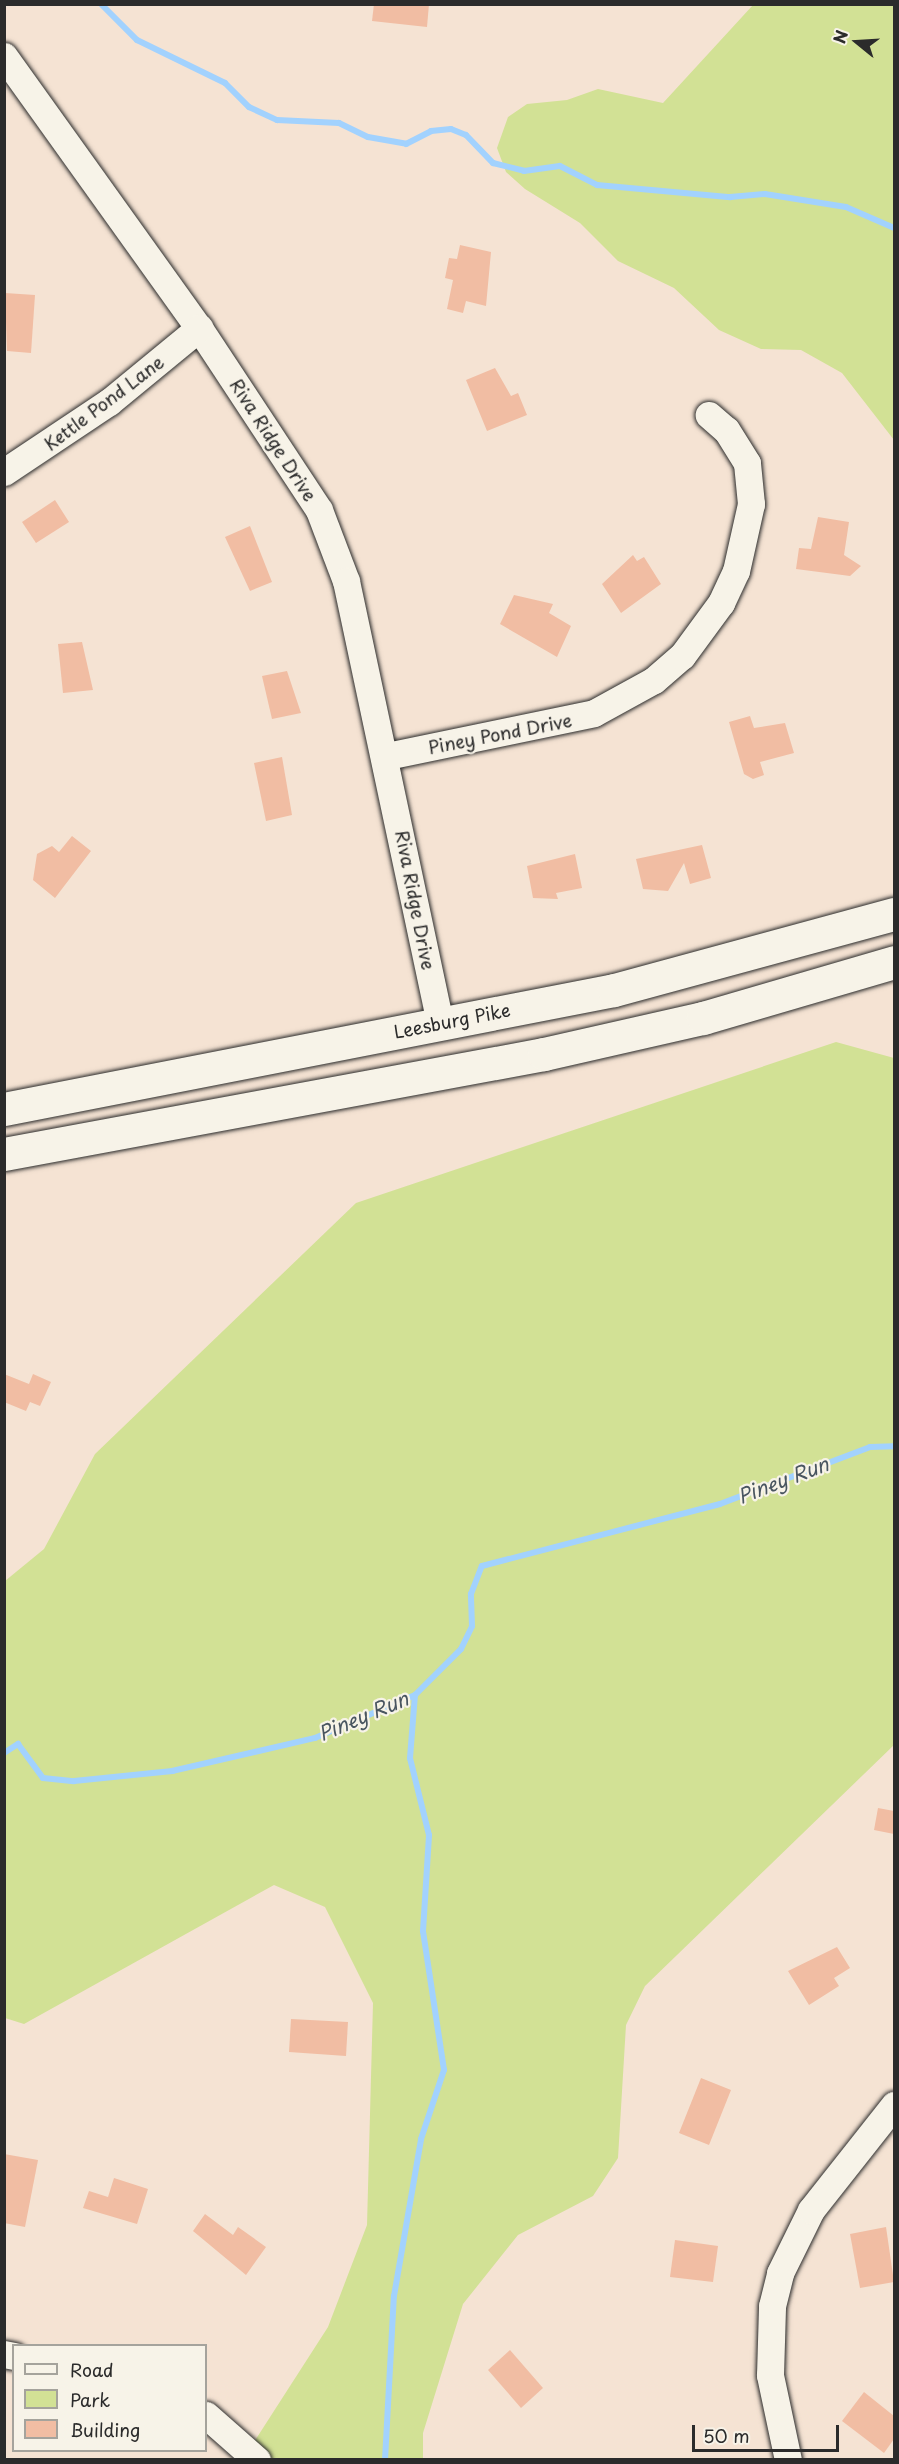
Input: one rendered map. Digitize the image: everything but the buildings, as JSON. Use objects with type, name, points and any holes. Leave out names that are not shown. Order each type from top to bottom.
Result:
[{"type":"highway","name":"Leesburg Pike","points":[[4,1108],[685,974],[894,914]]},
{"type":"highway","points":[[4,1154],[543,1054],[703,1018],[894,962]]},
{"type":"street","name":"Riva Ridge Drive","points":[[4,56],[199,328],[319,510],[346,581],[387,756],[440,1024]]},
{"type":"street","name":"Kettle Pond Lane","points":[[4,472],[109,402],[199,328]]},
{"type":"street","name":"Piney Pond Drive","points":[[387,756],[594,713],[654,680],[681,656],[710,621],[736,571],[752,504],[747,463],[726,430],[709,415]]},
{"type":"street","points":[[788,2460],[770,2375],[772,2306],[780,2273],[811,2210],[894,2105]]},
{"type":"street","points":[[207,2416],[257,2460]]},
{"type":"green space","points":[[753,5],[894,5],[894,440],[842,373],[801,350],[761,349],[719,330],[674,288],[618,261],[580,223],[525,189],[506,172],[497,148],[508,117],[527,104],[567,100],[598,89],[663,103]]},
{"type":"green space","points":[[836,1042],[894,1058],[894,1745],[645,1986],[626,2025],[618,2158],[593,2196],[518,2235],[463,2304],[423,2433],[423,2459],[243,2459],[328,2327],[367,2225],[373,2003],[325,1907],[274,1885],[24,2024],[5,2018],[5,1581],[44,1549],[95,1454],[356,1203]]},
{"type":"waterway","points":[[101,4],[137,40],[225,83],[249,107],[277,120],[339,123],[368,137],[406,144],[431,131],[451,129],[466,135],[493,163],[524,171],[560,166],[597,185],[730,197],[765,194],[846,207],[894,228]]},
{"type":"waterway","name":"Piney Run","points":[[4,1753],[18,1744],[43,1778],[74,1781],[172,1771],[315,1738],[415,1695],[461,1649],[472,1626],[471,1594],[482,1566],[720,1504],[870,1447],[894,1446]]},
{"type":"waterway","points":[[385,2460],[394,2296],[421,2139],[444,2070],[423,1931],[429,1835],[410,1758],[415,1695]]}]
